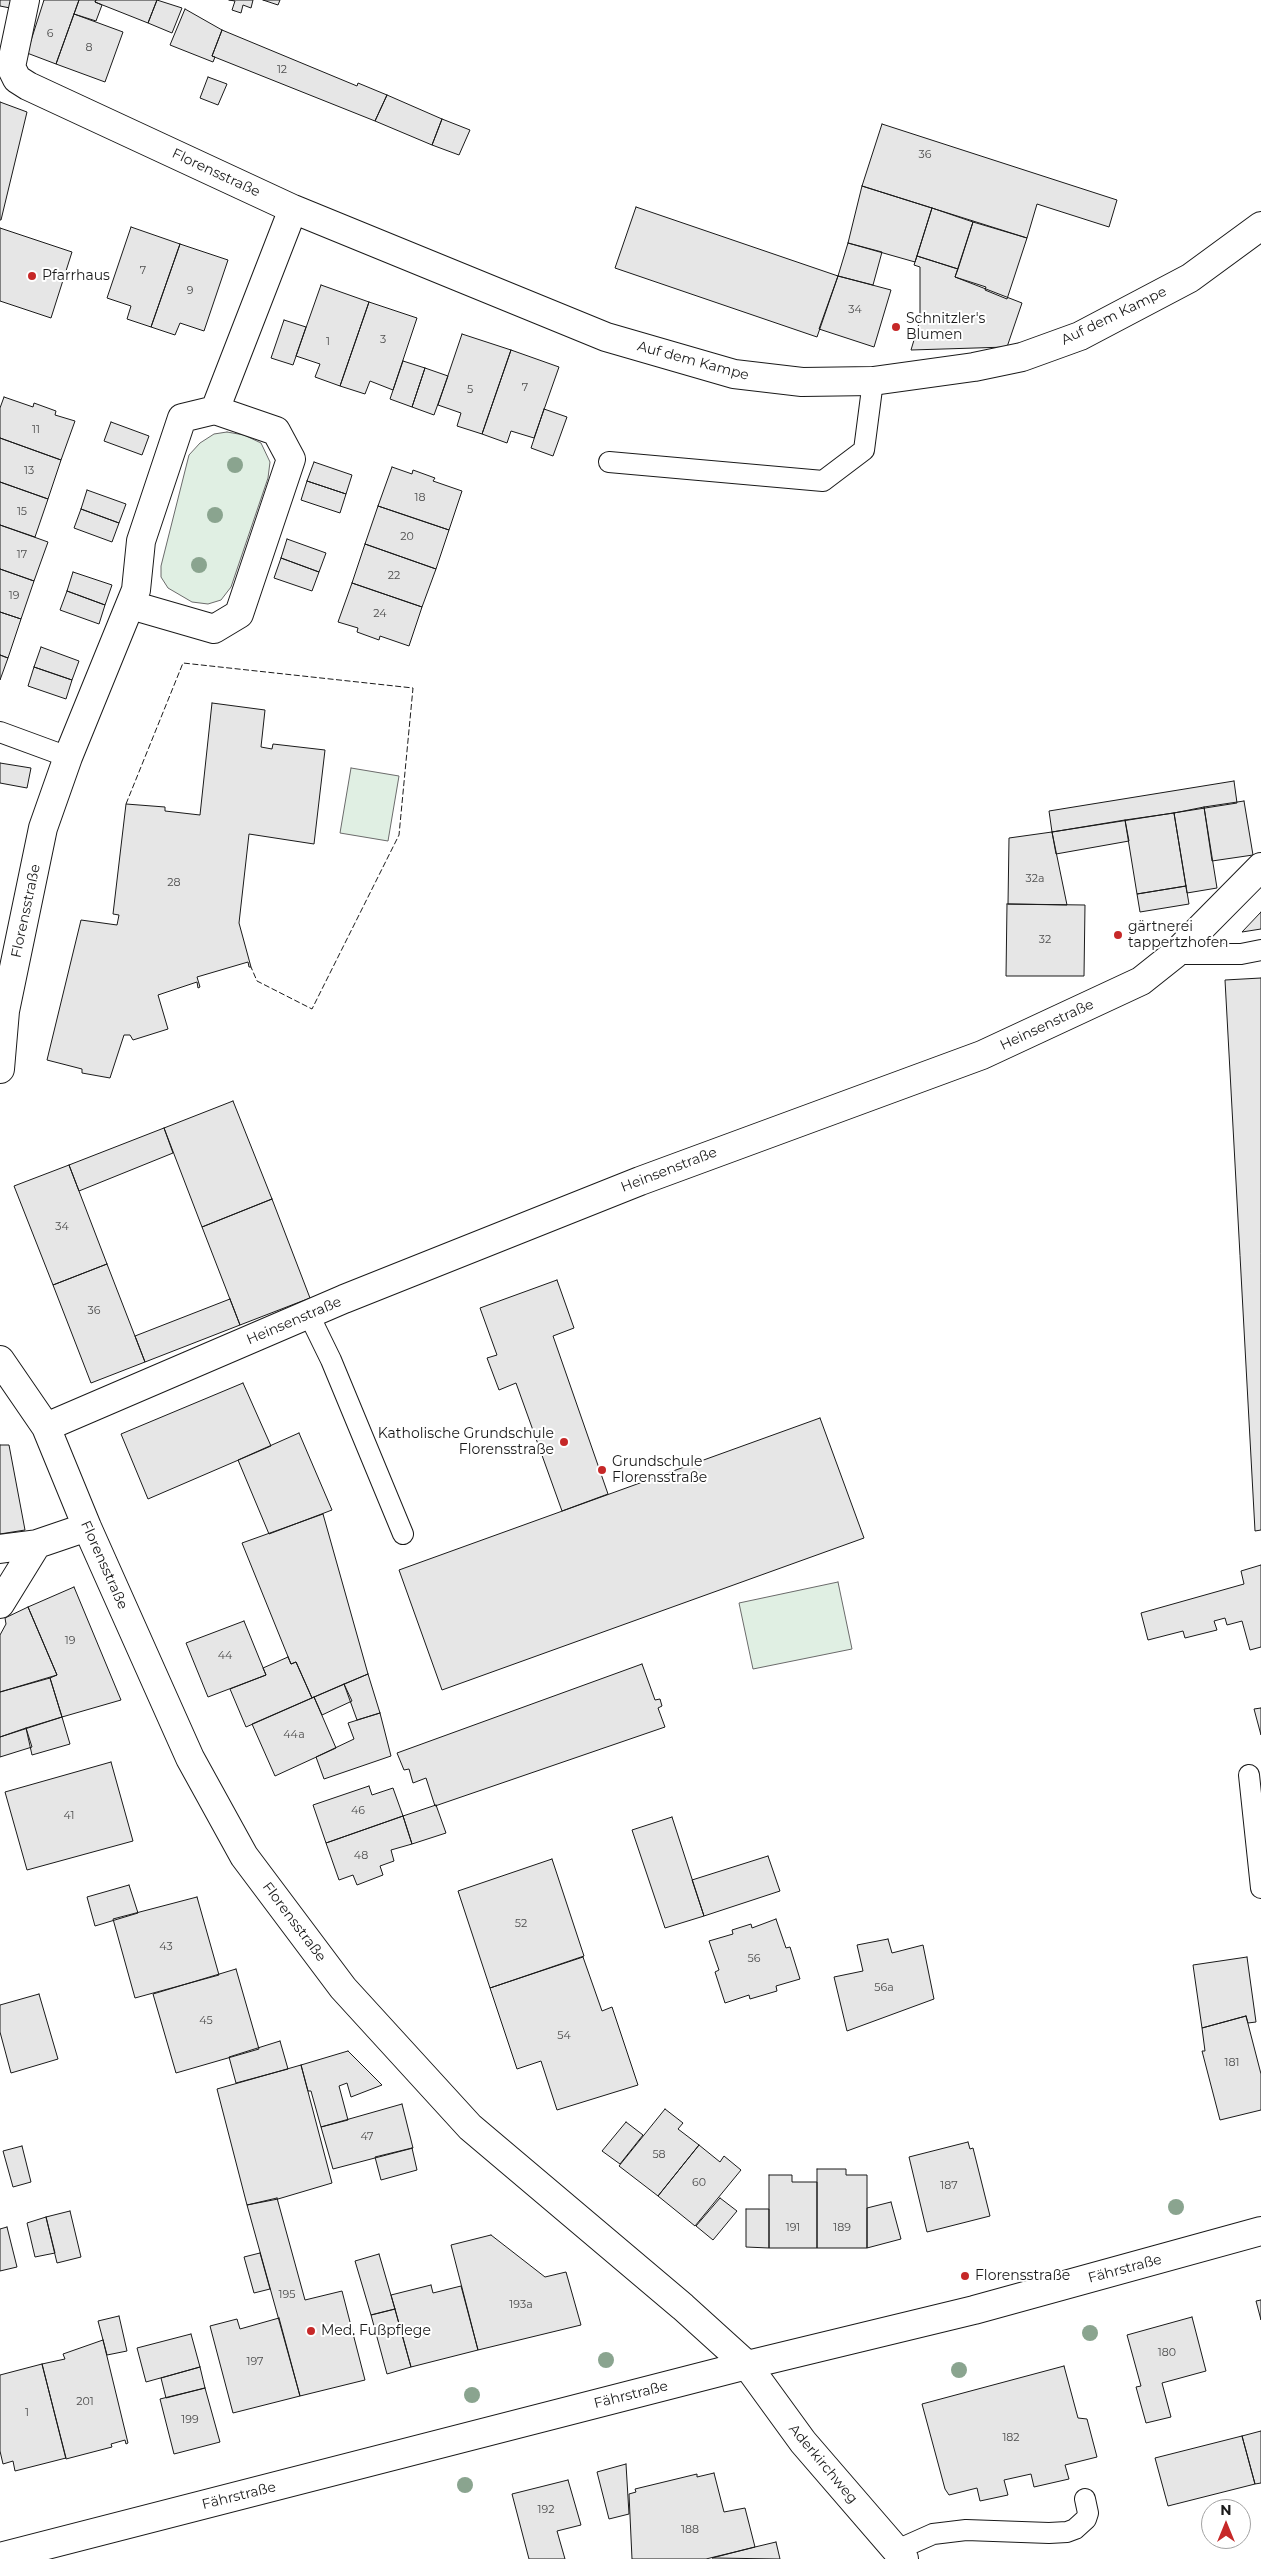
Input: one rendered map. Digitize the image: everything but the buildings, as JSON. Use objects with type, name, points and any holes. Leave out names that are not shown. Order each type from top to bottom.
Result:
[{"type":"street","name":"Florensstraße","points":[[25,0],[12,67],[17,79],[28,86],[293,209]]},
{"type":"street","name":"Auf dem Kampe","points":[[293,209],[606,337],[734,374],[802,382],[873,380],[974,367],[1022,357],[1080,336],[1190,278],[1261,226]]},
{"type":"street","points":[[130,605],[214,629],[239,614],[290,459],[276,431],[215,410],[293,209]]},
{"type":"street","name":"Florensstraße","points":[[0,1069],[5,1011],[43,828],[68,756],[136,590],[141,541],[182,418],[215,410]]},
{"type":"street","name":"Heinsenstraße","points":[[46,1427],[309,1315],[640,1181],[982,1055],[1140,981],[1175,954],[1261,867]]},
{"type":"street","name":"Florensstraße","points":[[0,1360],[46,1427],[87,1528],[194,1766],[244,1856],[343,1988],[470,2127],[683,2307],[747,2365]]},
{"type":"street","points":[[0,1549],[37,1544],[87,1528]]},
{"type":"street","points":[[0,1604],[37,1544]]},
{"type":"street","name":"Fährstraße","points":[[0,2557],[747,2365],[974,2310],[1261,2231]]},
{"type":"street","name":"Aderkirchweg","points":[[747,2365],[803,2442],[901,2555]]},
{"type":"lane","points":[[609,462],[823,481],[864,450],[873,380]]},
{"type":"lane","points":[[0,732],[68,756]]},
{"type":"lane","points":[[1175,954],[1240,954],[1261,950]]},
{"type":"lane","points":[[309,1315],[331,1360],[403,1534]]},
{"type":"lane","points":[[1249,1775],[1261,1888]]},
{"type":"lane","points":[[901,2555],[933,2534],[966,2530],[1067,2532],[1075,2529],[1086,2519],[1088,2513],[1085,2498]]},
{"type":"green space","points":[[227,432],[244,435],[261,443],[270,462],[268,478],[231,587],[221,600],[208,604],[192,602],[168,588],[161,577],[161,566],[189,455],[200,443],[214,434]]},
{"type":"green space","points":[[351,768],[399,776],[388,841],[340,833]]},
{"type":"green space","points":[[838,1582],[852,1649],[753,1669],[739,1603]]},
{"type":"fence","points":[[126,804],[183,663],[413,688],[399,835],[312,1009],[257,981],[251,967]]},
{"type":"place","name":"Pfarrhaus","points":[[32,276]]},
{"type":"place","name":"Schnitzler's Blumen","points":[[896,327]]},
{"type":"place","name":"gärtnerei tappertzhofen","points":[[1118,935]]},
{"type":"place","name":"Katholische Grundschule Florensstraße","points":[[564,1442]]},
{"type":"place","name":"Grundschule Florensstraße","points":[[602,1470]]},
{"type":"place","name":"Florensstraße","points":[[965,2276]]},
{"type":"place","name":"Med. Fußpflege","points":[[311,2331]]}]
